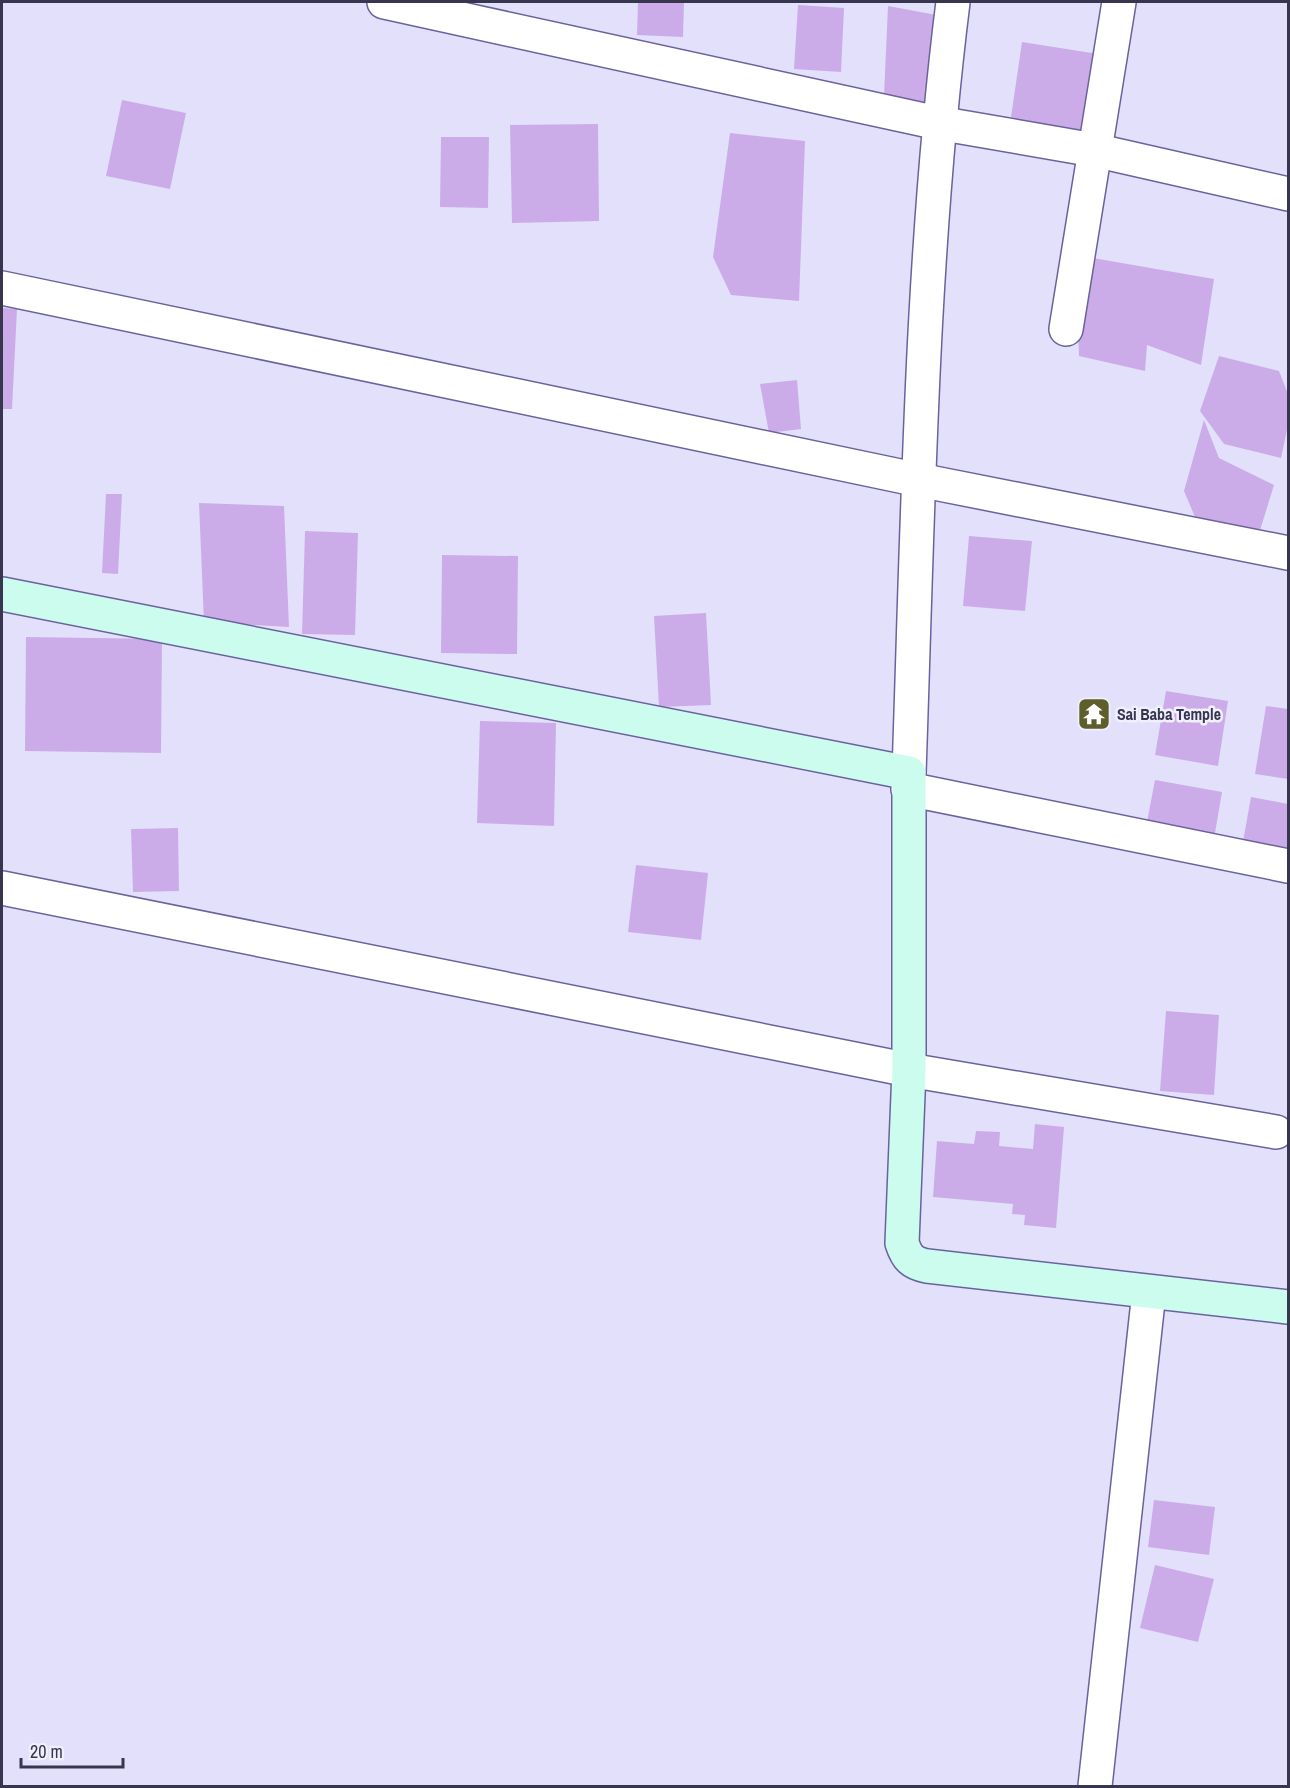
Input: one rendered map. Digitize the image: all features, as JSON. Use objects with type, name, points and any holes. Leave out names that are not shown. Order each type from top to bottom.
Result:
[{"type":"street","points":[[384,2],[938,123],[1094,150],[1288,194]]},
{"type":"street","points":[[953,2],[938,123],[919,480],[909,781],[909,1070],[902,1243],[906,1255],[914,1263],[1288,1307]]},
{"type":"street","points":[[1066,329],[1119,2]]},
{"type":"street","points":[[2,288],[919,480],[1288,553]]},
{"type":"street","points":[[2,594],[909,781],[1288,867]]},
{"type":"street","points":[[2,888],[909,1070],[1276,1132]]},
{"type":"street","points":[[1095,1786],[1149,1292]]},
{"type":"building","points":[[638,2],[684,2],[683,37],[637,35]]},
{"type":"building","points":[[798,5],[844,8],[841,72],[794,69]]},
{"type":"building","points":[[888,6],[942,16],[931,105],[884,96]]},
{"type":"building","points":[[1022,42],[1098,54],[1089,141],[1011,117]]},
{"type":"building","points":[[122,100],[186,113],[170,189],[106,176]]},
{"type":"building","points":[[598,124],[599,221],[512,223],[510,125]]},
{"type":"building","points":[[730,133],[805,141],[799,301],[731,295],[713,257]]},
{"type":"building","points":[[441,137],[489,137],[488,208],[440,207]]},
{"type":"building","points":[[1087,257],[1214,279],[1201,365],[1147,345],[1145,371],[1079,356],[1078,329]]},
{"type":"building","points":[[2,308],[17,309],[12,409],[2,409]]},
{"type":"building","points":[[1219,356],[1279,371],[1288,394],[1288,425],[1281,458],[1224,444],[1200,411]]},
{"type":"building","points":[[797,380],[801,429],[769,433],[760,384]]},
{"type":"building","points":[[1204,420],[1219,458],[1274,485],[1257,540],[1203,536],[1184,491]]},
{"type":"building","points":[[106,494],[122,494],[118,574],[102,573]]},
{"type":"building","points":[[199,503],[284,506],[289,627],[204,622]]},
{"type":"building","points":[[305,531],[358,533],[355,635],[302,634]]},
{"type":"building","points":[[969,536],[1032,541],[1025,611],[963,606]]},
{"type":"building","points":[[442,555],[518,556],[517,654],[441,653]]},
{"type":"building","points":[[706,613],[711,705],[659,707],[654,616]]},
{"type":"building","points":[[26,637],[162,639],[161,753],[25,751]]},
{"type":"building","points":[[1166,691],[1228,701],[1218,766],[1155,755]]},
{"type":"building","points":[[1266,706],[1288,709],[1288,779],[1255,774]]},
{"type":"building","points":[[480,721],[556,723],[554,826],[477,823]]},
{"type":"building","points":[[1155,780],[1222,792],[1214,839],[1146,827]]},
{"type":"building","points":[[1251,797],[1288,804],[1288,856],[1242,847]]},
{"type":"building","points":[[178,828],[179,891],[133,892],[131,829]]},
{"type":"building","points":[[636,865],[708,873],[701,940],[628,932]]},
{"type":"building","points":[[1166,1011],[1219,1015],[1214,1095],[1160,1091]]},
{"type":"building","points":[[1035,1124],[1064,1127],[1056,1228],[1024,1225],[1025,1215],[1012,1214],[1013,1204],[933,1197],[937,1141],[974,1144],[976,1131],[1000,1132],[999,1146],[1033,1149]]},
{"type":"building","points":[[1154,1500],[1215,1507],[1209,1555],[1148,1547]]},
{"type":"building","points":[[1155,1565],[1214,1579],[1198,1642],[1140,1628]]},
{"type":"place","name":"Sai Baba Temple","points":[[1094,714]]}]
